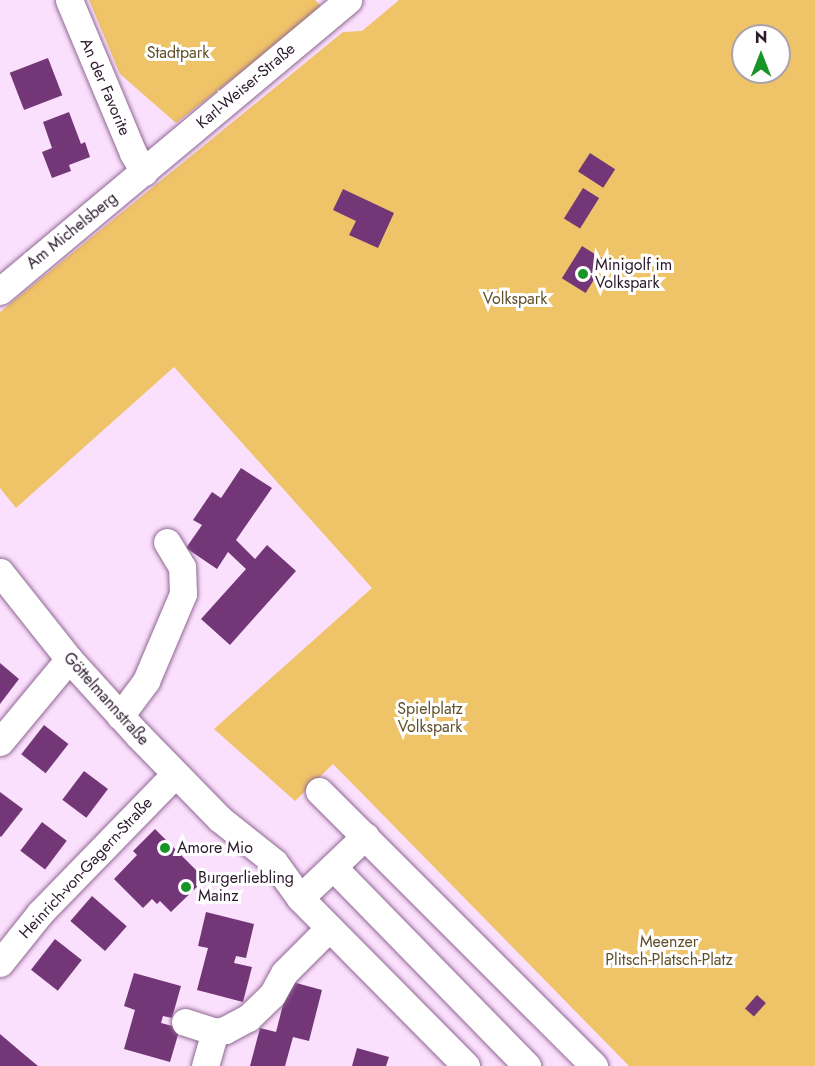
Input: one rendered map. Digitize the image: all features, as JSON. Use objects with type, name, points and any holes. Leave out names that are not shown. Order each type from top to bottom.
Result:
[{"type":"street","name":"An der Favorite","points":[[69,0],[133,153],[144,172]]},
{"type":"street","name":"Karl-Weiser-Straße","points":[[144,172],[348,0]]},
{"type":"street","name":"Am Michelsberg","points":[[0,291],[144,172]]},
{"type":"street","points":[[120,716],[146,681],[183,594],[182,567],[167,542]]},
{"type":"street","name":"Göttelmannstraße","points":[[0,572],[69,659],[120,716],[220,819],[274,862],[300,898],[466,1066]]},
{"type":"street","points":[[0,742],[69,659]]},
{"type":"street","name":"Heinrich-von-Gagern-Straße","points":[[0,963],[40,913],[175,774]]},
{"type":"street","points":[[320,791],[580,1061]]},
{"type":"street","points":[[300,898],[365,836]]},
{"type":"street","points":[[333,867],[527,1066]]},
{"type":"street","points":[[185,1022],[214,1032],[225,1030],[248,1018],[272,995],[284,973],[329,928]]},
{"type":"street","points":[[205,1066],[214,1032]]},
{"type":"green space","name":"Stadtpark","points":[[89,0],[315,0],[323,8],[176,123],[120,74]]},
{"type":"green space","name":"Volkspark","points":[[399,0],[815,0],[815,1066],[629,1066],[333,764],[295,801],[214,729],[372,588],[174,367],[16,508],[0,488],[0,312],[343,32],[362,31]]},
{"type":"building","points":[[48,58],[62,95],[24,110],[10,73]]},
{"type":"building","points":[[69,112],[81,144],[85,142],[90,157],[69,165],[71,171],[52,178],[42,152],[52,148],[43,122]]},
{"type":"building","points":[[590,153],[615,169],[603,188],[578,171]]},
{"type":"building","points":[[583,188],[599,198],[580,229],[564,219]]},
{"type":"building","points":[[343,189],[394,213],[378,248],[349,235],[356,221],[333,210]]},
{"type":"building","points":[[582,246],[606,261],[586,293],[562,278]]},
{"type":"building","points":[[241,468],[272,488],[236,540],[255,559],[267,545],[296,571],[230,645],[201,619],[246,569],[228,552],[217,569],[186,548],[202,525],[193,520],[212,492],[221,498]]},
{"type":"building","points":[[0,663],[19,679],[0,704]]},
{"type":"building","points":[[44,725],[68,744],[46,773],[21,754]]},
{"type":"building","points":[[84,771],[108,789],[86,818],[62,800]]},
{"type":"building","points":[[0,792],[23,809],[1,837],[0,836]]},
{"type":"building","points":[[42,822],[67,841],[45,869],[20,851]]},
{"type":"building","points":[[155,829],[205,879],[171,912],[160,901],[157,904],[152,899],[143,908],[114,879],[137,855],[133,851]]},
{"type":"building","points":[[92,896],[127,926],[105,951],[70,921]]},
{"type":"building","points":[[206,912],[254,924],[246,958],[236,956],[234,963],[252,967],[243,1002],[197,990],[208,948],[198,946]]},
{"type":"building","points":[[55,939],[82,960],[58,991],[31,970]]},
{"type":"building","points":[[134,973],[181,986],[172,1018],[163,1016],[161,1023],[180,1028],[170,1062],[124,1049],[135,1010],[124,1006]]},
{"type":"building","points":[[289,981],[322,990],[309,1041],[293,1037],[285,1066],[250,1066],[260,1028],[276,1032]]},
{"type":"building","points":[[757,995],[766,1003],[754,1016],[745,1008]]},
{"type":"building","points":[[0,1034],[20,1051],[38,1066],[0,1066]]},
{"type":"building","points":[[357,1048],[389,1057],[386,1066],[352,1066]]},
{"type":"place","name":"Minigolf im Volkspark","points":[[583,274]]},
{"type":"place","name":"Amore Mio","points":[[165,848]]},
{"type":"place","name":"Burgerliebling Mainz","points":[[186,887]]},
{"type":"park label","name":"Spielplatz Volkspark","points":[[430,718]]},
{"type":"park label","name":"Meenzer Plitsch-Platsch-Platz","points":[[669,951]]}]
